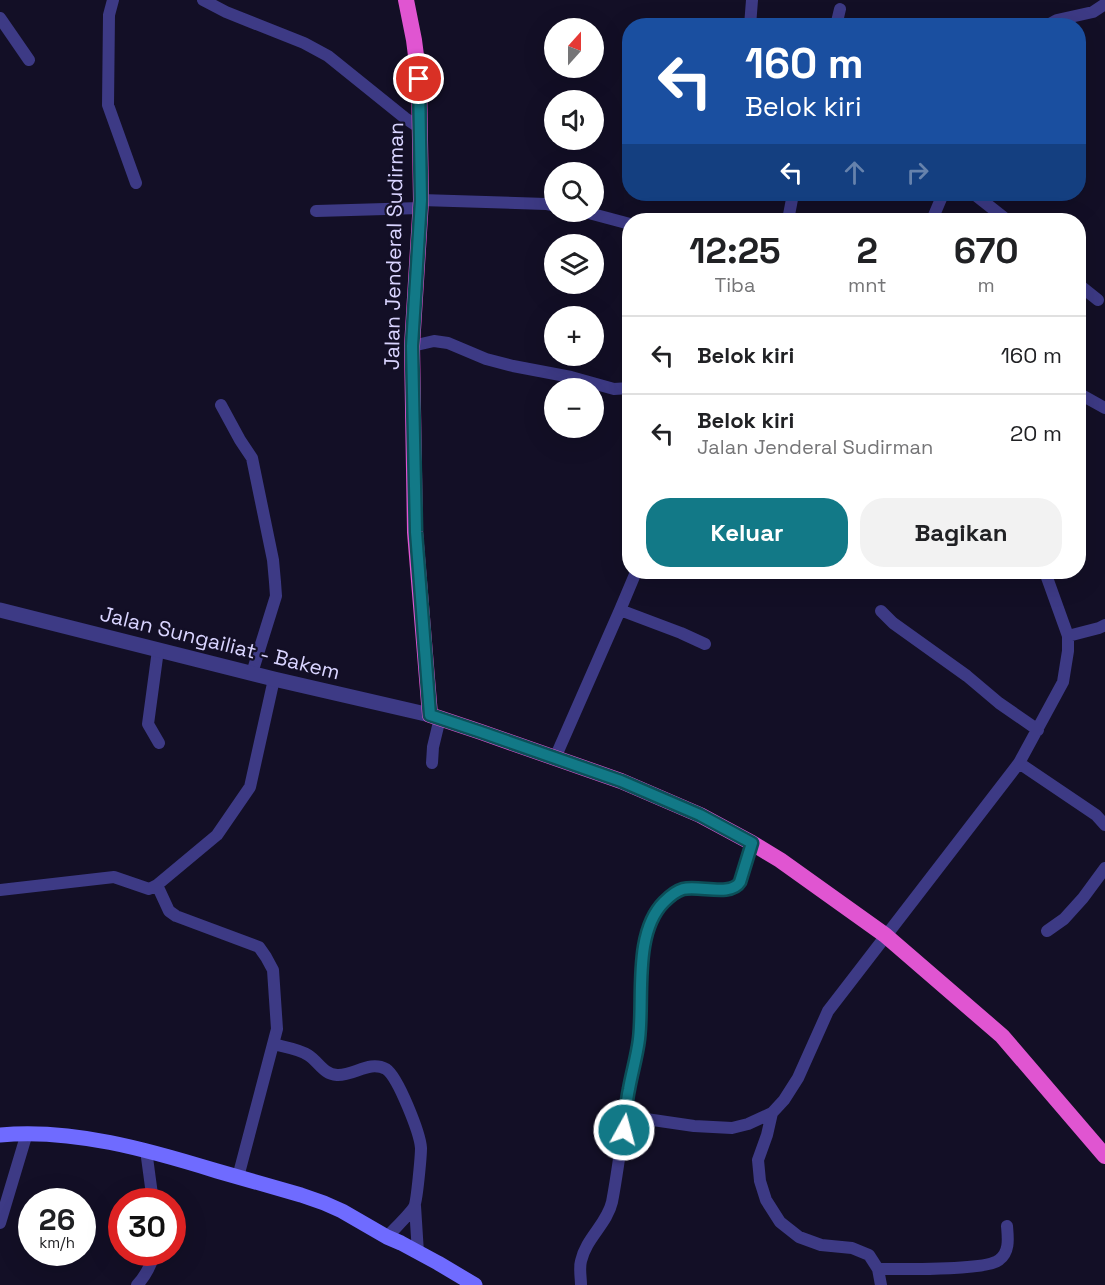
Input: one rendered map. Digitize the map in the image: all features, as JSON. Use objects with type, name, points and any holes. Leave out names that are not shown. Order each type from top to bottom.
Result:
[{"type":"highway","name":"Jalan Jenderal Sudirman","points":[[406,0],[419,79],[420,128],[421,204],[412,346],[416,532],[435,716]]},
{"type":"highway","points":[[435,716],[621,781],[700,815],[780,860],[885,935],[1002,1036],[1103,1150]]},
{"type":"main road","points":[[0,1135],[27,1133],[109,1142],[146,1150],[274,1187],[324,1203],[473,1285]]},
{"type":"street","points":[[113,0],[110,15],[108,105],[136,183]]},
{"type":"street","points":[[203,0],[226,12],[304,43],[328,56],[420,128]]},
{"type":"street","points":[[751,18],[752,0]]},
{"type":"street","points":[[1066,18],[1093,12],[1105,4]]},
{"type":"street","points":[[838,18],[840,9]]},
{"type":"street","points":[[0,18],[29,60]]},
{"type":"street","points":[[983,201],[998,213]]},
{"type":"street","points":[[316,211],[421,204],[544,204]]},
{"type":"street","points":[[604,217],[622,222]]},
{"type":"street","points":[[1086,290],[1098,300]]},
{"type":"street","points":[[412,346],[434,341],[448,343],[486,359],[513,366],[614,388],[622,388]]},
{"type":"street","points":[[1086,397],[1105,408]]},
{"type":"street","points":[[221,405],[252,458],[273,560],[276,596],[252,673]]},
{"type":"street","points":[[555,758],[633,579]]},
{"type":"street","points":[[626,1118],[732,1128],[748,1124],[772,1113],[784,1100],[798,1078],[828,1011],[1019,763],[1063,682],[1068,636],[1048,579]]},
{"type":"street","name":"Jalan Sungailiat - Bakem","points":[[0,610],[274,679],[435,716]]},
{"type":"street","points":[[620,610],[705,644]]},
{"type":"street","points":[[881,611],[893,623],[1038,730]]},
{"type":"street","points":[[1068,636],[1105,625]]},
{"type":"street","points":[[158,650],[148,724],[159,742]]},
{"type":"street","points":[[0,890],[114,877],[149,889],[158,885],[217,835],[250,787],[274,679]]},
{"type":"street","points":[[432,763],[435,716]]},
{"type":"street","points":[[1019,763],[1096,815],[1105,825]]},
{"type":"street","points":[[581,1285],[580,1262],[587,1246],[610,1211],[626,1118],[628,1090],[639,1039],[643,950],[647,931],[653,916],[663,902],[674,893],[683,889],[724,890],[738,886],[752,843]]},
{"type":"street","points":[[1047,931],[1064,919],[1105,868]]},
{"type":"street","points":[[158,885],[170,911],[176,916],[259,947],[273,970],[277,1029],[238,1177]]},
{"type":"street","points":[[273,1044],[304,1053],[320,1067],[336,1075],[344,1075],[373,1066],[386,1069],[392,1074],[408,1107],[421,1147],[415,1206],[418,1253]]},
{"type":"street","points":[[772,1113],[758,1160],[760,1182],[766,1200],[780,1222],[799,1237],[821,1245],[852,1248],[869,1256],[878,1269],[881,1285]]},
{"type":"street","points":[[0,1223],[27,1133]]},
{"type":"street","points":[[146,1150],[151,1188]]},
{"type":"street","points":[[387,1238],[415,1206]]},
{"type":"street","points":[[878,1269],[992,1264],[1004,1255],[1008,1240],[1007,1226]]},
{"type":"street","points":[[137,1285],[149,1266]]},
{"type":"route","points":[[419,79],[421,200],[412,346],[416,532],[430,715],[621,781],[700,815],[752,843],[740,882],[734,889],[683,889],[663,902],[653,916],[643,950],[639,1039],[628,1090],[624,1130]]}]
